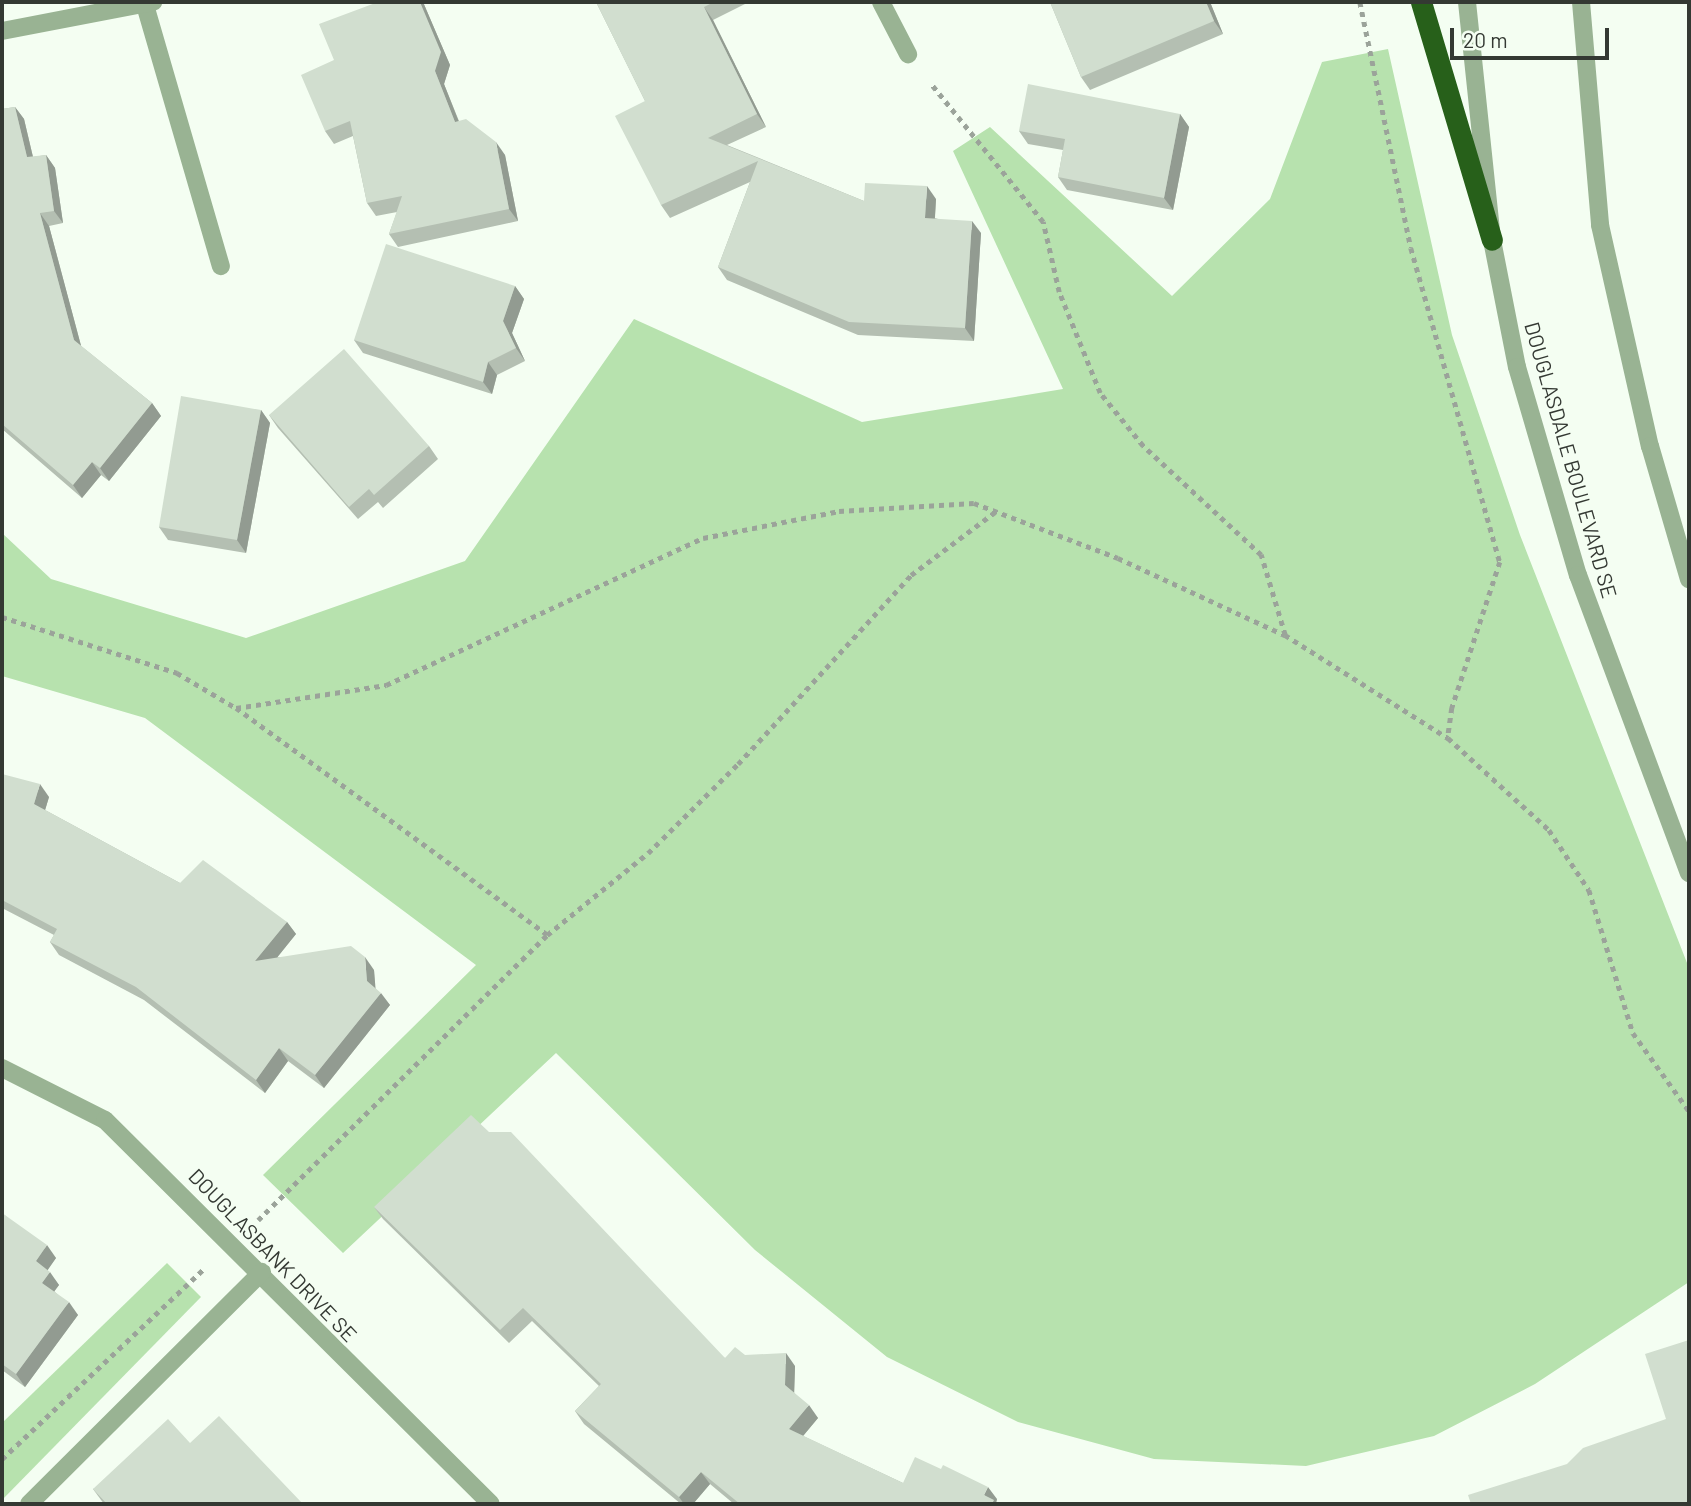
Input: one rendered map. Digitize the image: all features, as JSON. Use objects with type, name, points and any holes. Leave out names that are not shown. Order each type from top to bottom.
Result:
[{"type":"highway","points":[[1421,2],[1492,240]]},
{"type":"street","points":[[881,2],[908,54]]},
{"type":"street","name":"DOUGLASDALE BOULEVARD SE","points":[[1467,2],[1492,240],[1517,367],[1578,575],[1689,873]]},
{"type":"street","points":[[1581,2],[1600,225],[1650,446],[1689,579]]},
{"type":"street","points":[[2,31],[149,3],[222,265]]},
{"type":"street","name":"DOUGLASBANK DRIVE SE","points":[[2,1068],[105,1120],[262,1272],[491,1504]]},
{"type":"street","points":[[29,1504],[262,1272]]},
{"type":"path","points":[[1360,2],[1411,248],[1500,562],[1452,708],[1448,738]]},
{"type":"path","points":[[908,54],[1043,222],[1059,292],[1100,393],[1143,446],[1261,555],[1285,635]]},
{"type":"path","points":[[236,708],[386,685],[703,538],[839,511],[974,503],[1118,558],[1285,635],[1448,738],[1549,830],[1589,890],[1633,1033],[1689,1111]]},
{"type":"path","points":[[270,1210],[547,935],[684,818],[912,575],[995,512]]},
{"type":"path","points":[[2,617],[177,673],[236,708],[547,935]]},
{"type":"path","points":[[2,1459],[198,1275]]},
{"type":"green space","points":[[1388,49],[1452,335],[1520,535],[1689,968],[1689,1282],[1535,1384],[1434,1436],[1306,1466],[1154,1459],[1018,1422],[887,1357],[755,1250],[556,1053],[343,1253],[263,1175],[476,965],[145,718],[2,676],[2,533],[51,579],[246,638],[465,561],[634,319],[862,422],[1063,389],[953,151],[990,127],[1172,296],[1270,199],[1322,62]]},
{"type":"green space","points":[[167,1263],[201,1297],[2,1500],[2,1423]]},
{"type":"building","points":[[378,2],[420,2],[441,52],[435,71],[455,122],[466,119],[496,142],[509,209],[389,234],[402,196],[367,203],[350,121],[325,131],[301,75],[334,60],[319,24]]},
{"type":"building","points":[[596,2],[714,2],[704,7],[757,114],[708,138],[864,201],[865,183],[927,186],[925,218],[972,221],[965,328],[849,322],[718,267],[758,161],[661,205],[615,116],[645,101]]},
{"type":"building","points":[[1050,2],[1206,2],[1214,21],[1081,77]]},
{"type":"building","points":[[1028,84],[1180,114],[1164,198],[1058,177],[1065,139],[1019,131]]},
{"type":"building","points":[[15,107],[27,157],[46,155],[54,211],[40,213],[74,340],[152,403],[100,468],[92,462],[73,485],[2,424],[2,109]]},
{"type":"building","points":[[386,244],[515,286],[503,321],[516,348],[488,362],[483,382],[354,340]]},
{"type":"building","points":[[344,349],[429,446],[374,495],[369,489],[349,507],[269,415]]},
{"type":"building","points":[[181,396],[261,410],[237,540],[159,527]]},
{"type":"building","points":[[2,774],[40,784],[34,804],[180,883],[203,860],[287,922],[255,961],[351,946],[365,957],[367,981],[381,993],[315,1075],[279,1048],[256,1080],[136,987],[50,942],[57,929],[2,900]]},
{"type":"building","points":[[471,1115],[489,1132],[511,1132],[725,1358],[735,1347],[745,1355],[786,1353],[785,1385],[809,1405],[789,1429],[903,1483],[915,1457],[941,1469],[943,1465],[988,1487],[984,1495],[994,1500],[992,1504],[740,1504],[701,1472],[679,1497],[575,1411],[601,1384],[523,1308],[500,1330],[374,1207]]},
{"type":"building","points":[[2,1213],[47,1245],[36,1261],[50,1272],[42,1283],[69,1302],[16,1374],[2,1364]]},
{"type":"building","points":[[1689,1340],[1689,1504],[1471,1504],[1468,1495],[1567,1464],[1583,1448],[1666,1419],[1645,1354]]},
{"type":"building","points":[[219,1416],[303,1504],[107,1504],[93,1489],[168,1419],[190,1443]]}]
